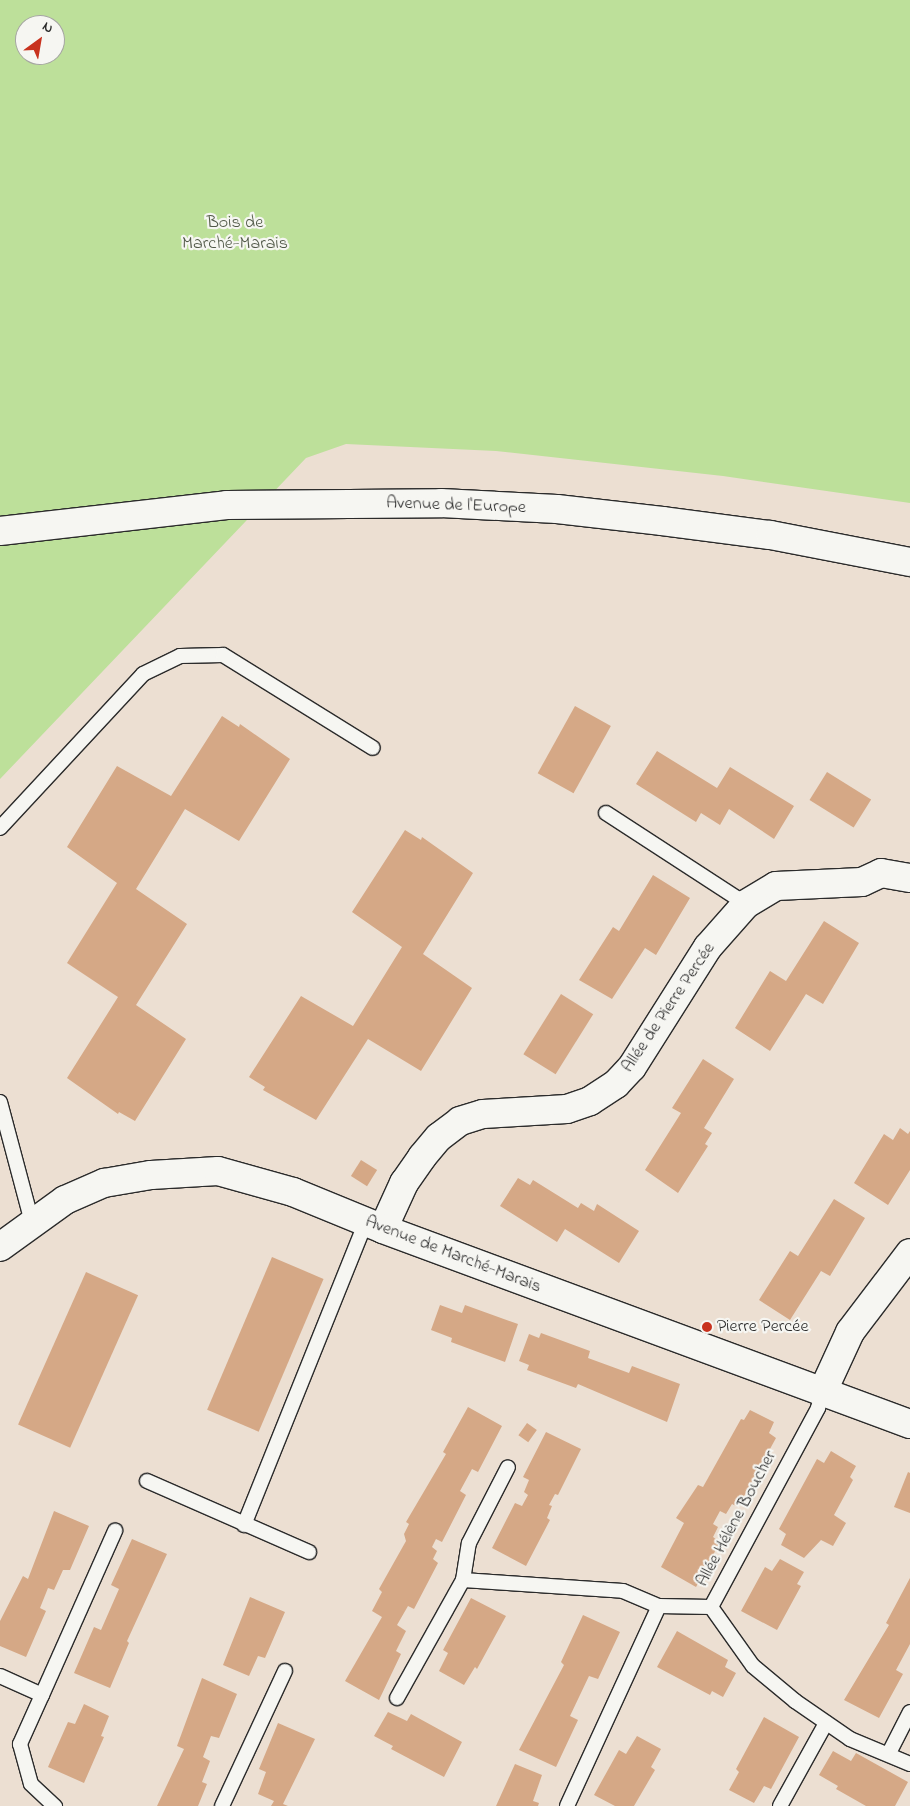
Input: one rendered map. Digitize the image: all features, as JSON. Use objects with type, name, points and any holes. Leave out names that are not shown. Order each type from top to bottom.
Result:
[{"type":"street","name":"Avenue de l'Europe","points":[[0,531],[227,505],[441,503],[556,509],[662,521],[770,535],[910,562]]},
{"type":"street","name":"Allée de Pierre Percée","points":[[374,1226],[422,1156],[439,1137],[460,1122],[483,1114],[566,1109],[590,1101],[616,1084],[632,1067],[708,947],[746,904],[776,886],[862,882],[881,873],[910,878]]},
{"type":"street","name":"Avenue de Marché-Marais","points":[[0,1247],[32,1222],[65,1200],[104,1183],[151,1175],[218,1171],[294,1192],[374,1226],[910,1424]]},
{"type":"street","points":[[822,1393],[850,1332],[910,1253]]},
{"type":"lane","points":[[0,828],[143,674],[180,656],[223,654],[373,748]]},
{"type":"lane","points":[[606,813],[746,904]]},
{"type":"lane","points":[[0,1102],[32,1222]]},
{"type":"lane","points":[[244,1525],[374,1226]]},
{"type":"lane","name":"Allée Hélène Boucher","points":[[659,1606],[711,1607],[818,1408],[822,1393]]},
{"type":"lane","points":[[397,1698],[463,1580],[468,1543],[508,1467]]},
{"type":"lane","points":[[147,1481],[309,1552]]},
{"type":"lane","points":[[55,1806],[31,1784],[20,1744],[114,1531]]},
{"type":"lane","points":[[463,1580],[623,1592],[659,1606],[567,1806]]},
{"type":"lane","points":[[711,1607],[753,1666],[826,1723],[850,1739],[889,1753],[910,1764]]},
{"type":"lane","points":[[222,1806],[285,1671]]},
{"type":"lane","points":[[0,1676],[42,1695]]},
{"type":"lane","points":[[889,1753],[910,1712]]},
{"type":"lane","points":[[780,1806],[826,1723]]},
{"type":"green space","name":"Bois de Marché-Marais","points":[[0,0],[910,0],[910,503],[723,476],[496,451],[346,444],[306,458],[0,779]]},
{"type":"building","points":[[575,706],[611,726],[574,793],[538,773]]},
{"type":"building","points":[[222,716],[239,727],[240,724],[290,759],[239,841],[185,809],[136,889],[187,924],[136,1005],[186,1039],[135,1121],[119,1112],[118,1114],[67,1078],[118,997],[67,963],[117,883],[67,847],[117,766],[171,796]]},
{"type":"building","points":[[657,751],[717,788],[730,767],[794,806],[774,839],[729,809],[720,825],[701,813],[696,822],[636,784]]},
{"type":"building","points":[[827,772],[871,800],[854,828],[810,800]]},
{"type":"building","points":[[405,830],[421,840],[422,837],[473,873],[423,954],[472,988],[421,1071],[368,1039],[316,1120],[263,1090],[265,1087],[249,1077],[301,996],[353,1026],[402,947],[352,912]]},
{"type":"building","points":[[653,875],[690,898],[656,955],[645,948],[612,999],[579,980],[613,927],[619,931]]},
{"type":"building","points":[[824,921],[859,943],[823,1004],[806,994],[770,1051],[735,1028],[770,971],[786,981]]},
{"type":"building","points":[[561,994],[593,1014],[556,1074],[523,1054]]},
{"type":"building","points":[[703,1059],[734,1079],[704,1128],[712,1133],[705,1144],[708,1146],[678,1193],[645,1170],[681,1113],[672,1108]]},
{"type":"building","points":[[900,1128],[908,1134],[910,1131],[910,1170],[888,1205],[854,1183],[884,1134],[893,1140]]},
{"type":"building","points":[[361,1160],[377,1170],[367,1186],[351,1176]]},
{"type":"building","points":[[518,1178],[530,1185],[533,1180],[578,1208],[581,1203],[594,1211],[597,1204],[639,1231],[619,1263],[565,1229],[557,1242],[500,1206]]},
{"type":"building","points":[[834,1199],[865,1218],[830,1276],[821,1271],[790,1320],[759,1300],[790,1251],[798,1256]]},
{"type":"building","points":[[272,1257],[324,1279],[259,1432],[207,1410]]},
{"type":"building","points":[[86,1272],[138,1295],[70,1448],[18,1425]]},
{"type":"building","points":[[440,1305],[462,1313],[465,1305],[518,1324],[505,1362],[451,1342],[452,1338],[431,1330]]},
{"type":"building","points":[[541,1333],[590,1351],[588,1358],[629,1373],[632,1366],[680,1384],[667,1422],[578,1384],[576,1388],[527,1370],[529,1365],[519,1361],[529,1334],[539,1338]]},
{"type":"building","points":[[468,1407],[502,1426],[478,1472],[472,1469],[460,1491],[466,1495],[442,1542],[436,1539],[432,1547],[437,1551],[433,1559],[438,1563],[414,1609],[408,1606],[397,1625],[406,1631],[396,1651],[401,1654],[379,1700],[345,1681],[382,1617],[372,1611],[382,1592],[379,1589],[406,1541],[404,1534],[409,1524],[406,1522],[446,1454],[443,1452]]},
{"type":"building","points":[[750,1410],[774,1422],[769,1433],[776,1438],[738,1507],[732,1504],[726,1514],[720,1511],[713,1524],[718,1527],[713,1537],[720,1542],[696,1587],[661,1567],[684,1523],[676,1518],[698,1485],[703,1487],[741,1419],[744,1420]]},
{"type":"building","points":[[527,1423],[537,1430],[528,1442],[518,1435]]},
{"type":"building","points":[[546,1432],[581,1449],[558,1495],[555,1494],[549,1505],[552,1506],[547,1518],[550,1520],[526,1566],[492,1548],[515,1503],[522,1506],[528,1495],[524,1492],[529,1480],[523,1477]]},
{"type":"building","points":[[831,1451],[856,1466],[850,1477],[853,1480],[834,1515],[846,1523],[833,1546],[821,1540],[804,1558],[781,1545],[786,1534],[779,1529],[817,1459],[824,1463]]},
{"type":"building","points":[[908,1472],[910,1473],[910,1513],[894,1507]]},
{"type":"building","points":[[54,1511],[89,1526],[70,1570],[63,1570],[54,1590],[48,1588],[40,1608],[46,1611],[26,1657],[0,1646],[0,1621],[23,1576],[28,1579]]},
{"type":"building","points":[[132,1539],[167,1554],[127,1641],[129,1643],[110,1688],[74,1673],[94,1627],[101,1630],[119,1589],[111,1585]]},
{"type":"building","points":[[780,1559],[804,1572],[797,1584],[801,1586],[777,1630],[741,1611],[765,1567],[772,1571]]},
{"type":"building","points":[[910,1578],[910,1644],[896,1670],[903,1674],[879,1718],[844,1700],[889,1625],[886,1623]]},
{"type":"building","points":[[250,1597],[285,1612],[265,1658],[258,1656],[249,1676],[223,1665]]},
{"type":"building","points":[[471,1598],[506,1616],[477,1669],[475,1667],[464,1685],[439,1671],[448,1653],[443,1650]]},
{"type":"building","points":[[583,1615],[620,1632],[598,1679],[589,1676],[570,1716],[578,1720],[556,1767],[519,1750],[564,1665],[561,1662]]},
{"type":"building","points":[[677,1631],[728,1660],[725,1667],[736,1673],[723,1697],[712,1691],[710,1695],[657,1667]]},
{"type":"building","points":[[202,1678],[237,1694],[219,1738],[211,1736],[203,1757],[210,1761],[202,1782],[207,1784],[198,1806],[157,1806],[184,1749],[177,1746]]},
{"type":"building","points":[[84,1704],[109,1716],[101,1736],[104,1737],[84,1783],[48,1767],[68,1722],[75,1724]]},
{"type":"building","points":[[388,1712],[407,1721],[411,1714],[462,1742],[444,1777],[391,1749],[393,1746],[374,1736]]},
{"type":"building","points":[[764,1717],[799,1737],[771,1789],[764,1786],[754,1803],[729,1790],[739,1772],[736,1769]]},
{"type":"building","points":[[278,1723],[315,1739],[283,1804],[288,1806],[271,1806],[274,1801],[258,1794],[266,1772],[259,1769]]},
{"type":"building","points":[[637,1736],[661,1749],[651,1767],[655,1770],[634,1806],[615,1806],[594,1795],[619,1750],[626,1754]]},
{"type":"building","points":[[833,1751],[851,1761],[856,1753],[908,1782],[895,1806],[866,1806],[836,1789],[838,1786],[819,1775]]},
{"type":"building","points":[[515,1764],[542,1775],[533,1801],[539,1803],[538,1806],[496,1806]]},
{"type":"place","name":"Pierre Percée","points":[[707,1327]]}]
